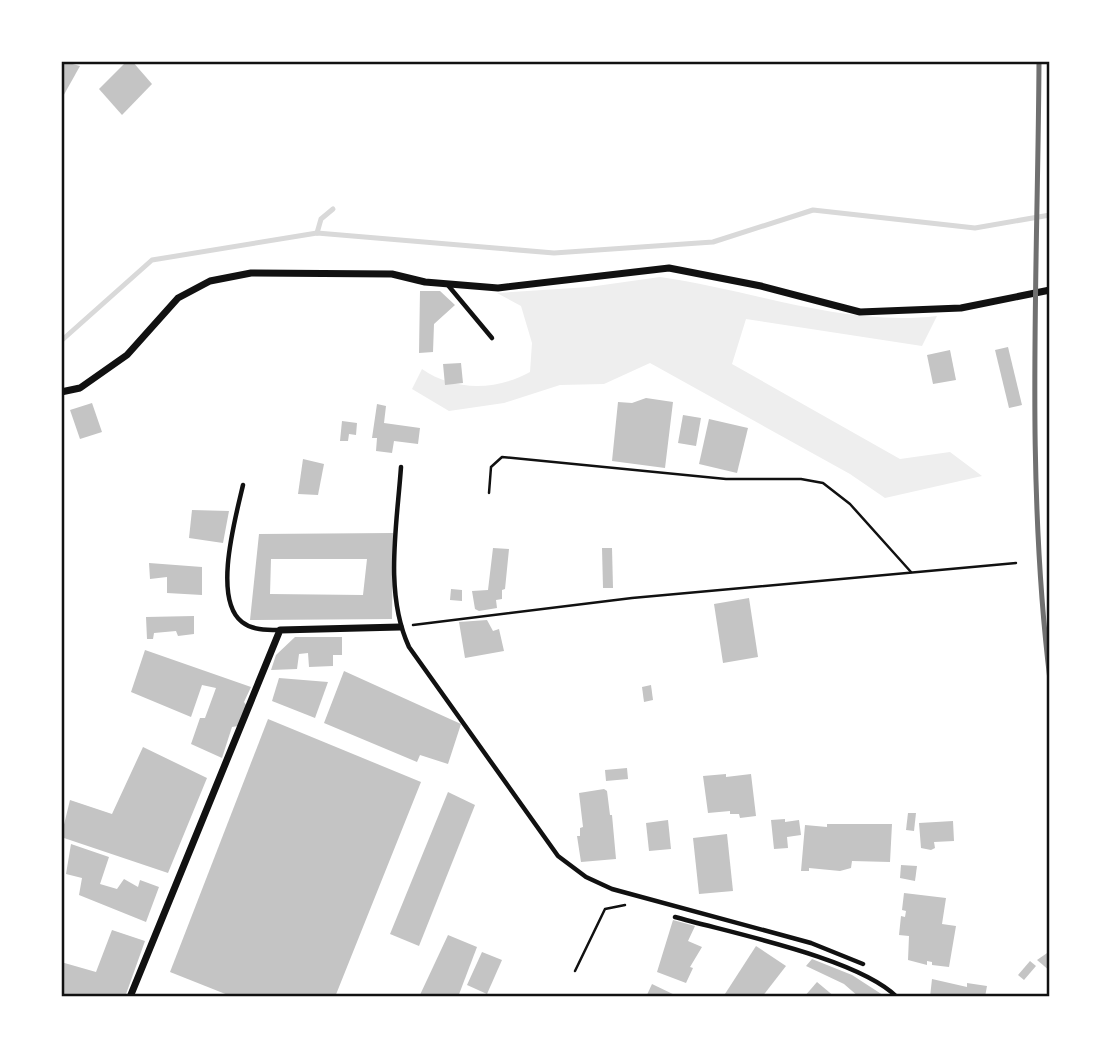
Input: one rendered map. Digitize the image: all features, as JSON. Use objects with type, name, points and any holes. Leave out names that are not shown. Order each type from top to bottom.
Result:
[{"type":"street","points":[[61,392],[80,388],[127,355],[178,298],[210,281],[251,273],[392,274],[446,284],[498,288],[669,268],[761,286],[860,312],[961,308],[1050,290]]},
{"type":"street","points":[[130,997],[280,630],[400,627]]},
{"type":"lane","points":[[446,284],[492,338]]},
{"type":"lane","points":[[401,467],[396,548],[396,609],[400,627],[409,647],[558,856],[612,889],[811,943],[863,964]]},
{"type":"lane","points":[[243,485],[231,540],[227,594],[232,611],[243,623],[260,629],[280,630]]},
{"type":"lane","points":[[675,917],[857,971],[886,986],[897,997]]},
{"type":"path","points":[[489,493],[491,467],[502,457],[726,479],[801,479],[823,483],[850,504],[911,572]]},
{"type":"path","points":[[400,627],[632,598],[1016,563]]},
{"type":"path","points":[[575,971],[605,909],[627,905]]},
{"type":"shaded area","points":[[660,277],[833,312],[902,318],[937,316],[922,346],[746,319],[732,364],[900,459],[950,452],[982,476],[885,498],[850,474],[650,363],[604,384],[560,385],[504,403],[449,411],[412,389],[422,369],[447,381],[475,386],[503,383],[530,372],[532,343],[521,306],[497,293],[589,287]]},
{"type":"building","points":[[61,61],[80,66],[61,100]]},
{"type":"building","points":[[127,61],[132,61],[152,84],[122,115],[99,89]]},
{"type":"building","points":[[420,291],[440,291],[455,305],[434,324],[433,352],[419,353]]},
{"type":"building","points":[[1008,347],[1022,405],[1009,408],[995,350]]},
{"type":"building","points":[[950,350],[956,380],[933,384],[927,355]]},
{"type":"building","points":[[461,363],[463,383],[445,385],[443,364]]},
{"type":"building","points":[[646,398],[673,402],[665,468],[612,461],[618,402],[632,403]]},
{"type":"building","points":[[92,403],[102,432],[80,439],[70,410]]},
{"type":"building","points":[[377,404],[386,406],[384,423],[420,428],[418,444],[394,441],[392,453],[376,451],[377,438],[372,438]]},
{"type":"building","points":[[683,415],[701,418],[696,446],[678,443]]},
{"type":"building","points":[[709,419],[748,428],[737,473],[699,464]]},
{"type":"building","points":[[342,421],[357,423],[356,435],[349,434],[348,441],[340,441]]},
{"type":"building","points":[[303,459],[324,464],[318,495],[298,494]]},
{"type":"building","points":[[192,510],[229,511],[223,543],[189,538]]},
{"type":"building","points":[[393,533],[392,619],[250,620],[259,534]],"holes":[[[271,559],[367,559],[363,595],[270,594]]]},
{"type":"building","points":[[493,548],[509,549],[505,589],[502,590],[502,599],[496,600],[497,608],[479,611],[475,609],[472,591],[488,590]]},
{"type":"building","points":[[602,548],[612,548],[613,588],[603,588]]},
{"type":"building","points":[[149,563],[202,567],[202,595],[167,593],[167,577],[150,579]]},
{"type":"building","points":[[451,589],[462,590],[462,601],[450,600]]},
{"type":"building","points":[[749,598],[758,657],[723,663],[714,604]]},
{"type":"building","points":[[194,616],[194,634],[178,636],[176,631],[154,633],[153,639],[147,639],[146,617]]},
{"type":"building","points":[[487,620],[493,631],[499,629],[504,651],[465,658],[459,622]]},
{"type":"building","points":[[295,637],[342,637],[342,655],[333,655],[333,666],[309,667],[308,653],[299,654],[297,669],[271,670],[276,655]]},
{"type":"building","points":[[145,650],[251,687],[244,702],[247,706],[238,726],[232,727],[222,758],[191,744],[200,718],[205,718],[216,688],[202,685],[191,717],[131,692]]},
{"type":"building","points":[[344,671],[461,724],[448,764],[420,755],[417,762],[324,723]]},
{"type":"building","points":[[279,678],[328,682],[315,718],[272,701]]},
{"type":"building","points":[[651,685],[653,700],[644,702],[642,687]]},
{"type":"building","points":[[268,719],[421,782],[335,997],[233,997],[170,972]]},
{"type":"building","points":[[143,747],[207,778],[168,873],[61,837],[70,800],[112,814]]},
{"type":"building","points":[[627,768],[628,779],[606,781],[605,770]]},
{"type":"building","points":[[726,774],[726,777],[751,774],[756,816],[740,818],[739,814],[730,814],[730,811],[708,813],[703,776]]},
{"type":"building","points":[[604,789],[607,791],[612,815],[616,859],[581,862],[577,836],[580,836],[580,828],[583,827],[579,793]]},
{"type":"building","points":[[448,792],[475,805],[419,946],[390,934]]},
{"type":"building","points":[[908,813],[916,813],[914,831],[906,830]]},
{"type":"building","points":[[785,819],[785,822],[799,820],[801,835],[787,837],[788,848],[774,849],[771,820]]},
{"type":"building","points":[[668,820],[671,849],[649,851],[646,823]]},
{"type":"building","points":[[953,821],[954,841],[934,842],[935,848],[931,850],[921,848],[919,823]]},
{"type":"building","points":[[827,824],[892,824],[890,862],[852,861],[851,868],[840,871],[809,868],[809,871],[801,871],[805,825],[827,827]]},
{"type":"building","points":[[727,834],[733,891],[699,894],[693,838]]},
{"type":"building","points":[[71,844],[109,857],[100,884],[117,889],[124,879],[138,887],[140,880],[159,887],[146,922],[79,895],[82,878],[66,874]]},
{"type":"building","points":[[901,865],[917,866],[915,881],[900,878]]},
{"type":"building","points":[[904,893],[946,898],[942,924],[956,926],[949,967],[932,965],[932,962],[927,961],[927,965],[908,960],[909,936],[899,935],[901,916],[905,917],[906,911],[902,910]]},
{"type":"building","points":[[673,920],[695,926],[688,941],[702,947],[690,967],[693,968],[686,983],[657,972]]},
{"type":"building","points":[[112,930],[145,941],[125,997],[61,997],[61,962],[96,972]]},
{"type":"building","points":[[448,935],[477,947],[458,997],[419,997]]},
{"type":"building","points":[[756,946],[786,966],[762,997],[723,997]]},
{"type":"building","points":[[1050,951],[1050,971],[1037,960]]},
{"type":"building","points":[[482,952],[502,960],[487,994],[467,985]]},
{"type":"building","points":[[812,959],[852,975],[886,997],[859,997],[844,984],[806,966]]},
{"type":"building","points":[[1030,961],[1036,966],[1024,980],[1018,975]]},
{"type":"building","points":[[932,979],[967,987],[967,983],[987,986],[985,997],[930,997]]},
{"type":"building","points":[[817,982],[835,997],[804,997]]},
{"type":"building","points":[[652,984],[679,997],[646,997]]},
{"type":"waterway","points":[[317,233],[321,219],[333,209]]},
{"type":"waterway","points":[[61,341],[152,260],[317,233],[554,253],[713,242],[813,210],[975,228],[1050,215]]},
{"type":"railway","points":[[1039,61],[1035,448],[1042,603],[1050,680]]}]
